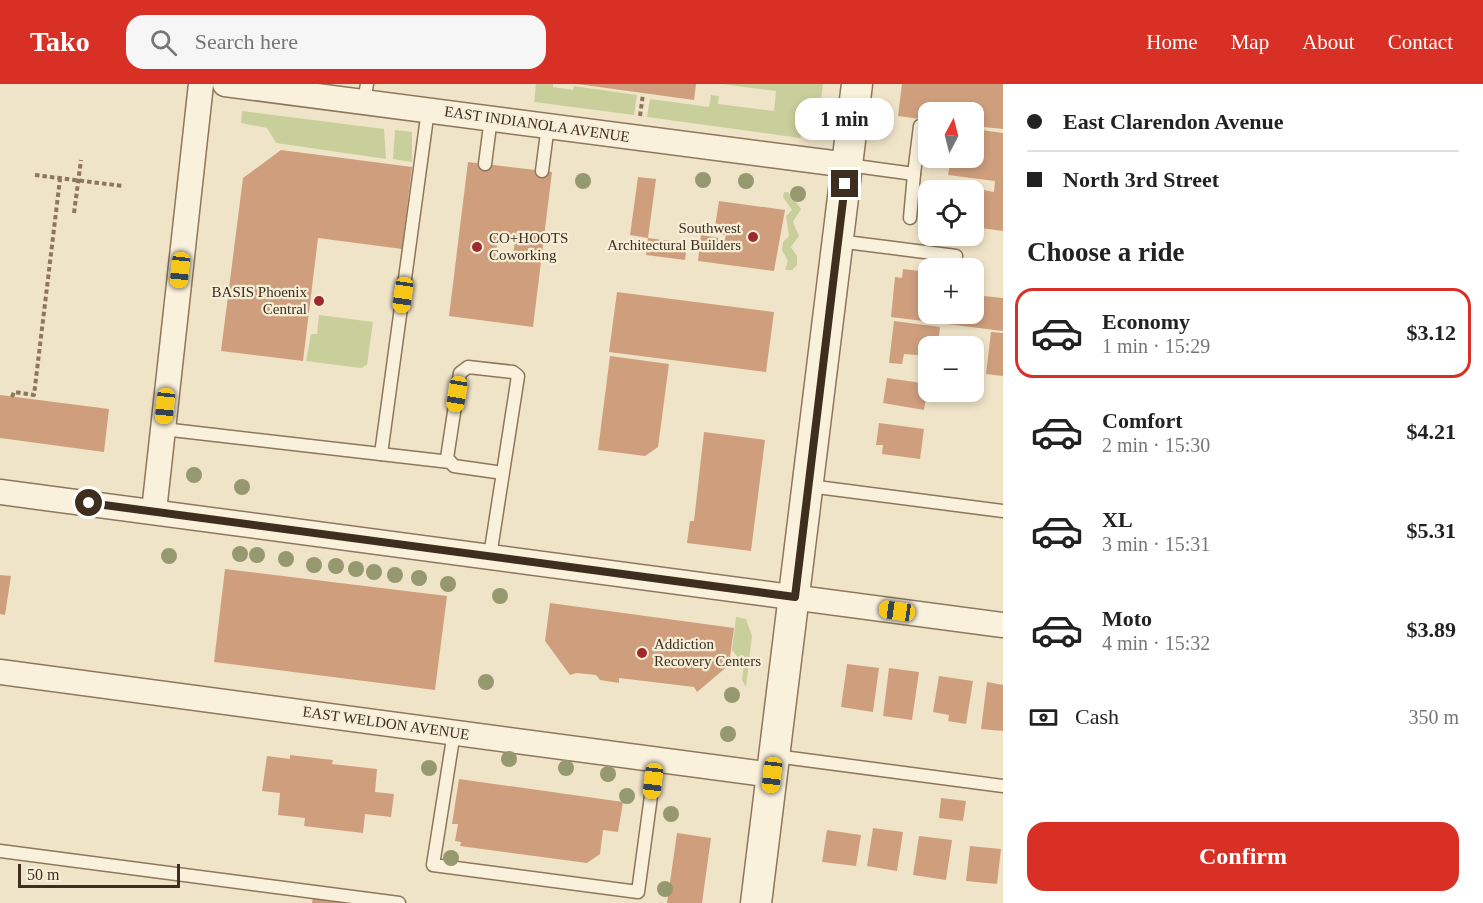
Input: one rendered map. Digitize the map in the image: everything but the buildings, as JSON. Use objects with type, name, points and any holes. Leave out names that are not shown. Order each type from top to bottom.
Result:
[{"type":"street","points":[[154,511],[201,84]]},
{"type":"street","name":"EAST INDIANOLA AVENUE","points":[[225,84],[365,93],[428,110],[848,165]]},
{"type":"street","points":[[756,903],[857,84]]},
{"type":"street","points":[[0,492],[1003,625]]},
{"type":"street","name":"EAST WELDON AVENUE","points":[[0,672],[656,759],[774,765]]},
{"type":"lane","points":[[381,454],[428,110]]},
{"type":"lane","points":[[485,164],[491,118]]},
{"type":"lane","points":[[542,171],[548,125]]},
{"type":"lane","points":[[910,218],[918,142]]},
{"type":"lane","points":[[848,165],[914,174]]},
{"type":"lane","points":[[838,242],[956,256]]},
{"type":"lane","points":[[490,556],[503,473],[518,376],[513,372],[468,367],[460,373],[447,458],[454,466],[503,473]]},
{"type":"lane","points":[[163,429],[450,462]]},
{"type":"lane","points":[[809,486],[1003,511]]},
{"type":"lane","points":[[453,732],[433,865],[638,892],[656,759]]},
{"type":"lane","points":[[774,765],[1003,786]]},
{"type":"lane","points":[[0,850],[399,903]]},
{"type":"path","points":[[640,120],[643,94]]},
{"type":"path","points":[[74,213],[81,160]]},
{"type":"path","points":[[35,175],[123,186]]},
{"type":"path","points":[[12,397],[14,392],[34,395],[60,179]]},
{"type":"green space","points":[[536,84],[553,84],[553,87],[573,90],[574,86],[637,95],[634,115],[534,102]]},
{"type":"green space","points":[[721,84],[823,84],[819,117],[800,138],[647,117],[650,99],[709,107],[711,95],[719,96],[718,104],[774,111],[776,91]]},
{"type":"green space","points":[[242,111],[384,129],[386,159],[276,143],[267,128],[241,123]]},
{"type":"green space","points":[[395,130],[412,132],[412,162],[393,159]]},
{"type":"green space","points":[[784,192],[788,192],[801,209],[793,222],[799,236],[791,247],[797,256],[797,265],[792,270],[785,270],[788,261],[782,250],[783,242],[789,236],[786,216],[792,210],[783,197]]},
{"type":"green space","points":[[319,315],[373,322],[367,365],[361,368],[306,361],[311,334],[317,334]]},
{"type":"green space","points":[[736,617],[746,619],[752,636],[746,687],[742,680],[744,665],[732,650]]},
{"type":"place","name":"Southwest Architectural Builders","points":[[753,237]]},
{"type":"place","name":"CO+HOOTS Coworking","points":[[477,247]]},
{"type":"place","name":"BASIS Phoenix Central","points":[[319,301]]},
{"type":"place","name":"Addiction Recovery Centers","points":[[642,653]]},
{"type":"route","points":[[89,503],[795,597],[845,184]]}]
